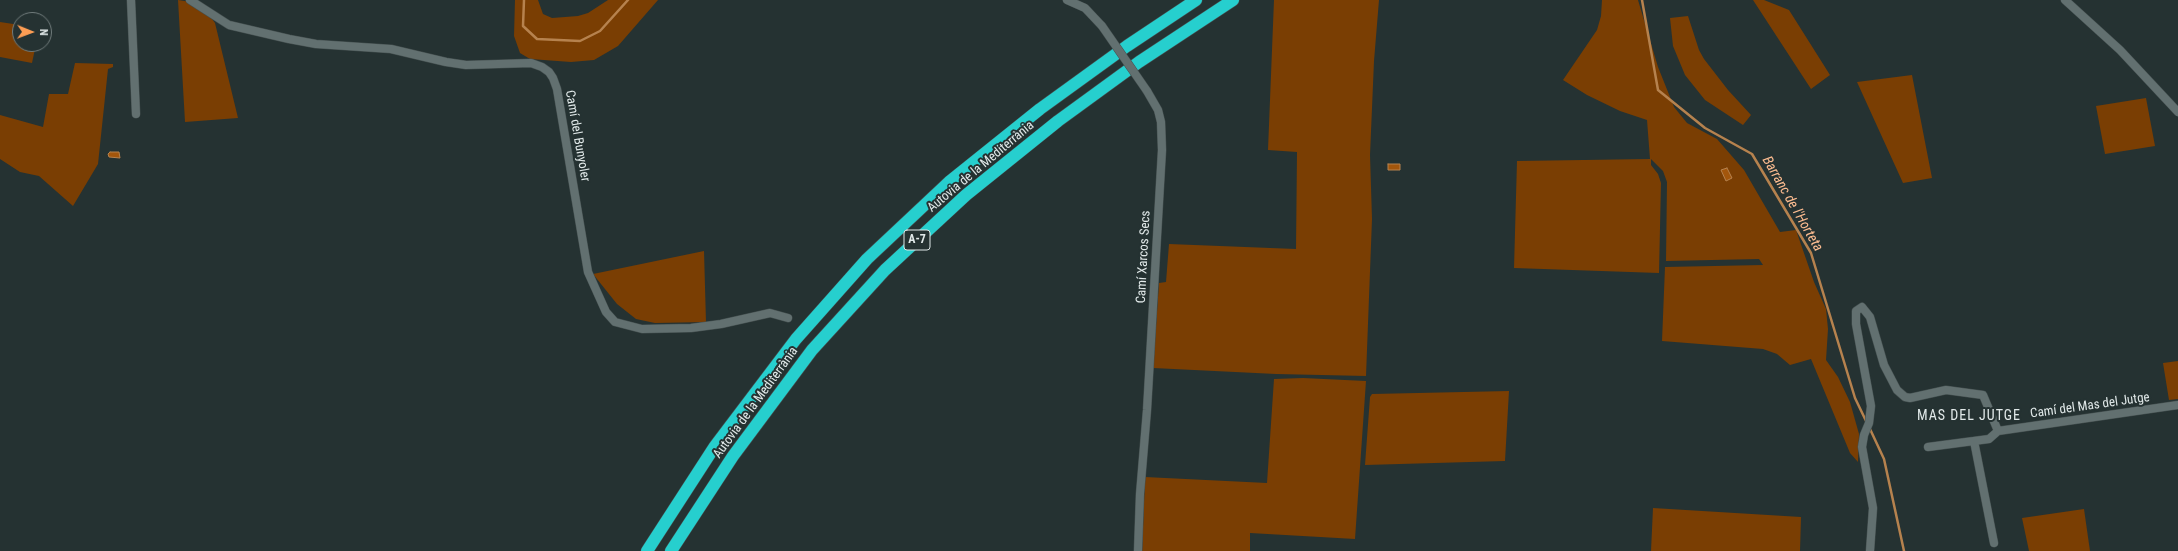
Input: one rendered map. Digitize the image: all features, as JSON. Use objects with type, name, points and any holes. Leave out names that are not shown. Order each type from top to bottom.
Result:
[{"type":"highway","name":"Autovia de la Mediterrània","points":[[647,551],[715,446],[796,339],[867,259],[949,182],[1040,109],[1127,46],[1196,0]]},
{"type":"highway","name":"Autovia de la Mediterrània","points":[[671,551],[733,456],[812,350],[884,270],[966,195],[1058,121],[1139,62],[1232,0]]},
{"type":"street","points":[[131,0],[136,114]]},
{"type":"street","name":"Camí del Bunyoler","points":[[190,0],[229,25],[288,39],[319,44],[391,49],[446,62],[466,65],[531,63],[542,68],[549,72],[557,89],[588,272],[606,312],[615,322],[642,329],[691,328],[721,324],[770,313],[788,318]]},
{"type":"street","name":"Camí Xarcos Secs","points":[[1067,0],[1085,8],[1102,26],[1147,91],[1158,110],[1161,122],[1162,150],[1147,410],[1140,494],[1138,551]]},
{"type":"street","points":[[2065,0],[2120,50],[2178,112]]},
{"type":"street","points":[[1870,551],[1872,508],[1862,446],[1871,406],[1870,391],[1856,324],[1856,310],[1862,307],[1870,317],[1884,365],[1897,390],[1905,397],[1910,398],[1946,390],[1983,394],[1998,431]]},
{"type":"street","name":"Camí del Mas del Jutge","points":[[1928,447],[1989,439],[1998,431],[2178,405]]},
{"type":"street","points":[[1974,441],[1994,543]]},
{"type":"shaded area","points":[[178,0],[191,2],[208,14],[215,23],[238,118],[185,122]]},
{"type":"shaded area","points":[[515,0],[538,0],[543,14],[552,18],[578,16],[588,13],[608,0],[658,0],[618,46],[594,60],[571,62],[530,59],[520,53],[514,36]]},
{"type":"shaded area","points":[[1274,0],[1379,0],[1374,61],[1370,155],[1372,219],[1366,376],[1276,374],[1153,368],[1159,283],[1166,282],[1169,244],[1296,249],[1297,152],[1268,150]]},
{"type":"shaded area","points":[[1602,0],[1638,0],[1658,67],[1674,107],[1687,123],[1717,139],[1744,170],[1780,232],[1796,230],[1814,282],[1826,309],[1828,329],[1826,360],[1838,377],[1850,402],[1859,434],[1858,462],[1850,453],[1811,359],[1790,365],[1777,354],[1763,349],[1662,341],[1665,267],[1763,265],[1759,259],[1666,261],[1667,182],[1663,171],[1651,159],[1651,165],[1658,174],[1661,183],[1659,273],[1514,268],[1517,161],[1650,159],[1647,120],[1620,111],[1587,95],[1563,80],[1597,30],[1601,16]]},
{"type":"shaded area","points":[[1753,0],[1764,0],[1789,10],[1830,75],[1811,89]]},
{"type":"shaded area","points":[[1688,16],[1699,50],[1704,59],[1728,90],[1751,115],[1743,125],[1705,100],[1685,75],[1673,46],[1670,18]]},
{"type":"shaded area","points":[[0,22],[12,24],[12,52],[34,52],[32,63],[0,57]]},
{"type":"shaded area","points":[[75,63],[113,64],[113,67],[108,69],[98,164],[73,206],[39,176],[20,172],[0,159],[0,115],[43,127],[49,94],[68,94]]},
{"type":"shaded area","points":[[1912,75],[1932,178],[1903,183],[1857,82]]},
{"type":"shaded area","points":[[2146,98],[2155,146],[2105,154],[2096,106]]},
{"type":"shaded area","points":[[110,152],[119,152],[120,158],[109,157],[108,154]]},
{"type":"shaded area","points":[[1388,164],[1400,164],[1400,170],[1388,170]]},
{"type":"shaded area","points":[[1727,168],[1732,178],[1726,181],[1721,170]]},
{"type":"shaded area","points":[[704,251],[706,322],[655,323],[636,319],[617,304],[593,274]]},
{"type":"shaded area","points":[[2178,361],[2178,399],[2169,400],[2163,363]]},
{"type":"shaded area","points":[[1303,378],[1366,381],[1355,539],[1250,533],[1250,551],[1142,551],[1145,477],[1267,483],[1274,379]]},
{"type":"shaded area","points":[[1509,391],[1505,461],[1365,465],[1370,397],[1372,394]]},
{"type":"shaded area","points":[[1653,508],[1801,517],[1800,551],[1651,551]]},
{"type":"shaded area","points":[[2084,509],[2090,551],[2029,551],[2022,518]]},
{"type":"waterway","points":[[524,0],[523,26],[537,39],[580,41],[600,31],[628,0]]},
{"type":"waterway","name":"Barranc de l'Horteta","points":[[1642,0],[1658,90],[1705,128],[1752,154],[1811,253],[1855,398],[1867,423]]},
{"type":"waterway","name":"Barranc de l'Horteta","points":[[1870,429],[1884,459],[1904,551]]},
{"type":"district","name":"MAS DEL JUTGE","points":[[1969,416]]}]
